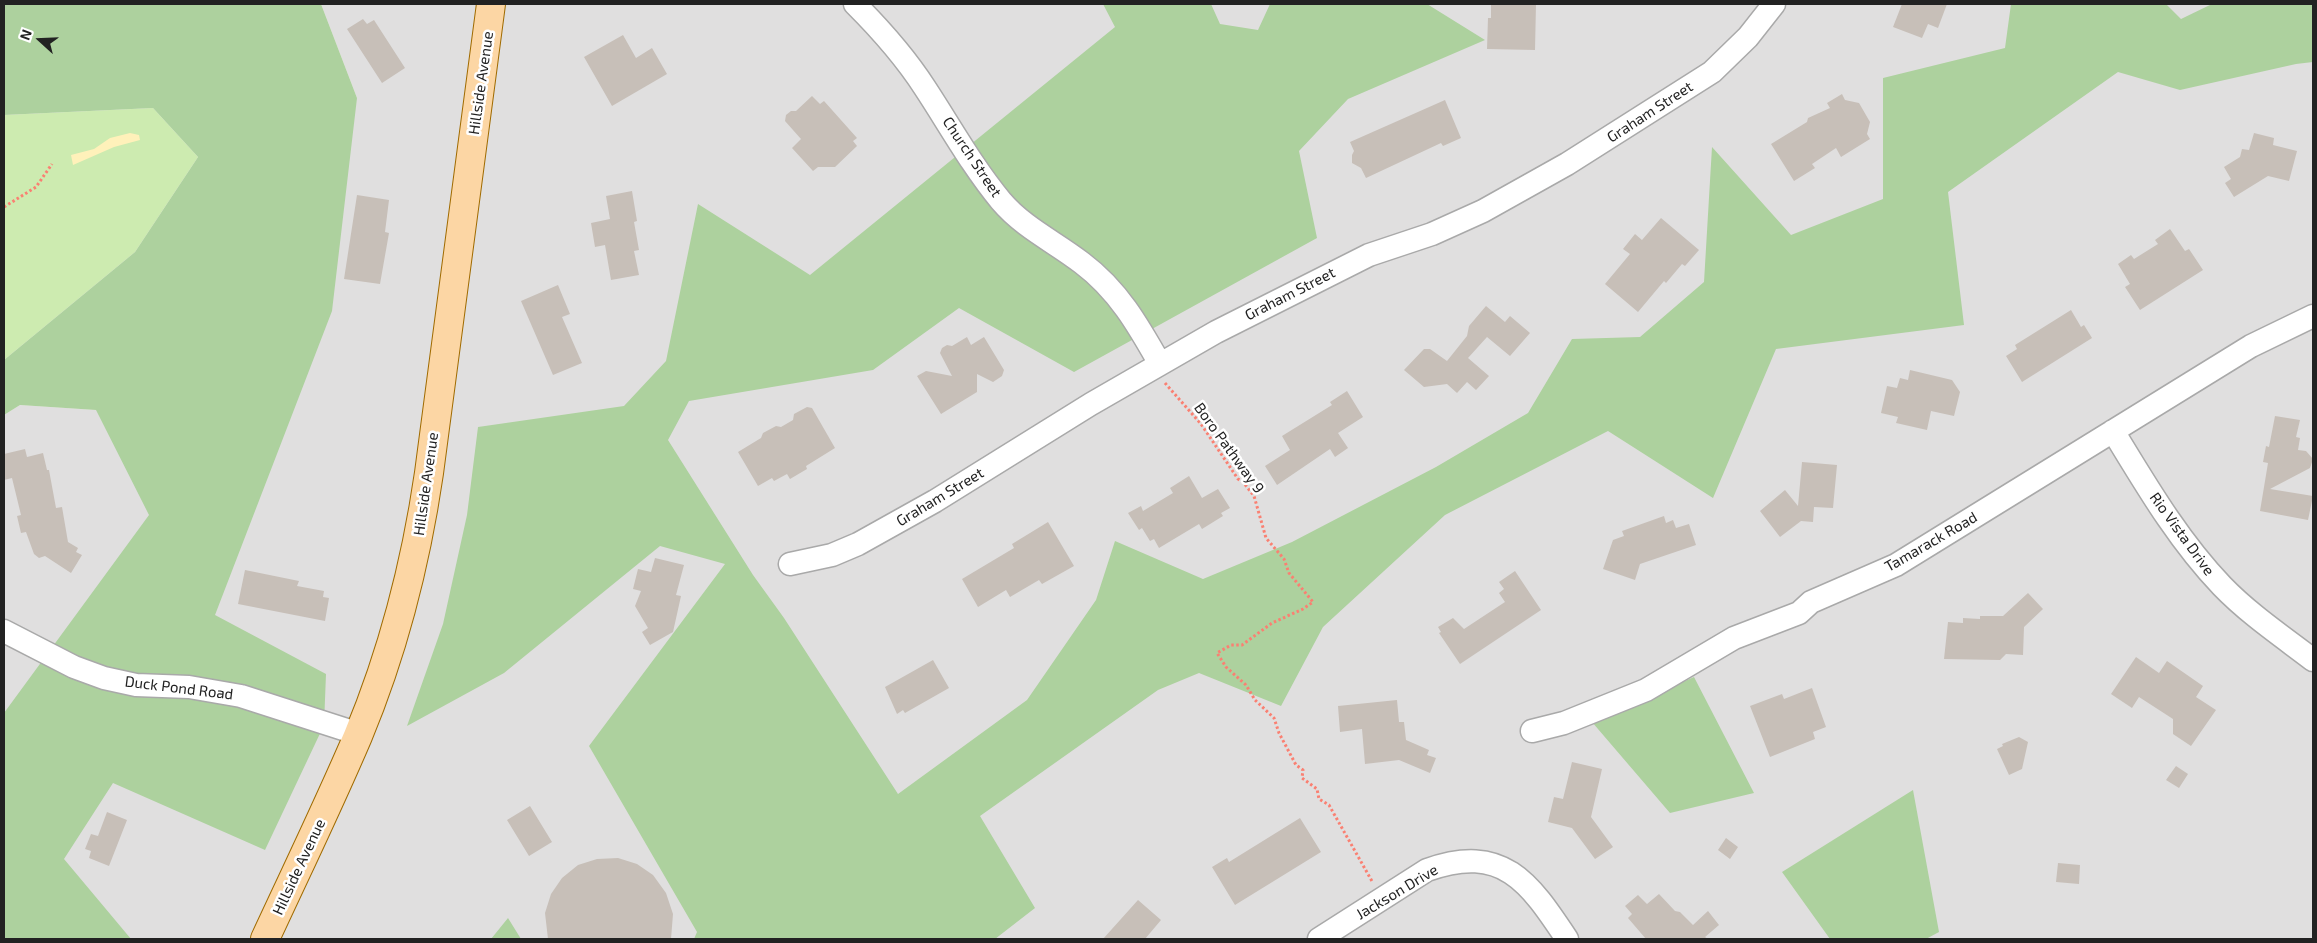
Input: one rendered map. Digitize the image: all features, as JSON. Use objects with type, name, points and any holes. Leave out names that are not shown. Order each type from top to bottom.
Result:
[{"type":"main road","name":"Hillside Avenue","points":[[265,939],[359,734],[392,639],[408,584],[421,529],[492,4]]},
{"type":"street","name":"Church Street","points":[[855,4],[882,32],[912,68],[981,176],[1003,203],[1025,224],[1082,262],[1106,284],[1134,318],[1159,364]]},
{"type":"street","name":"Graham Street","points":[[790,564],[832,555],[858,544],[935,501],[1159,364],[1299,288],[1369,255],[1432,234],[1483,211],[1567,164],[1712,72],[1748,37],[1774,4]]},
{"type":"street","name":"Tamarack Road","points":[[1532,731],[1564,723],[1646,690],[1734,638],[1799,613],[1811,602],[1896,565],[2251,346],[2313,316]]},
{"type":"street","name":"Rio Vista Drive","points":[[2112,431],[2170,522],[2194,555],[2238,602],[2313,660]]},
{"type":"street","name":"Duck Pond Road","points":[[4,631],[74,667],[104,678],[136,685],[189,687],[241,696],[288,713],[359,734]]},
{"type":"street","name":"Jackson Drive","points":[[1319,939],[1427,870],[1446,863],[1467,861],[1487,863],[1508,870],[1524,881],[1538,895],[1567,939]]},
{"type":"path","points":[[4,208],[36,187],[52,164]]},
{"type":"path","name":"Boro Pathway 9","points":[[1159,364],[1167,374],[1165,383],[1201,424],[1238,479],[1243,482],[1254,496],[1266,538],[1284,559],[1289,574],[1313,602],[1303,609],[1272,623],[1242,644],[1231,645],[1217,653],[1226,667],[1246,685],[1255,700],[1274,718],[1279,733],[1296,765],[1303,770],[1302,778],[1317,789],[1319,799],[1330,805],[1382,899]]},
{"type":"shaded area","points":[[321,4],[2313,4],[2313,939],[4,939],[4,415],[20,405],[96,410],[357,98]]},
{"type":"green space","points":[[4,4],[321,4],[357,98],[332,311],[215,615],[326,674],[324,725],[265,850],[113,783],[64,859],[131,939],[4,939],[4,713],[149,515],[96,410],[20,405],[4,415],[4,360],[135,252],[198,157],[153,108],[4,115]]},
{"type":"green space","points":[[1103,4],[1211,4],[1220,24],[1258,30],[1270,4],[1427,4],[1485,40],[1348,99],[1299,151],[1317,238],[1074,372],[959,308],[873,370],[689,401],[668,440],[753,575],[784,618],[898,794],[1027,700],[1096,600],[1115,541],[1203,579],[1292,542],[1436,467],[1528,413],[1572,339],[1640,337],[1704,282],[1712,147],[1791,235],[1883,199],[1883,78],[2005,48],[2011,4],[2166,4],[2181,19],[2212,4],[2313,4],[2313,62],[2296,64],[2180,90],[2118,72],[1948,192],[1964,325],[1776,349],[1713,498],[1608,431],[1445,515],[1323,627],[1281,706],[1199,673],[1158,690],[980,816],[1035,908],[995,939],[694,939],[697,932],[589,746],[725,564],[660,546],[504,673],[407,726],[443,624],[467,515],[478,427],[624,406],[666,361],[698,204],[810,275],[1115,27]]},
{"type":"green space","points":[[153,108],[198,157],[135,252],[4,360],[4,115]]},
{"type":"green space","points":[[1694,677],[1754,793],[1670,813],[1592,722]]},
{"type":"green space","points":[[1913,790],[1939,932],[1926,939],[1830,939],[1782,872]]},
{"type":"green space","points":[[508,918],[521,939],[491,939]]},
{"type":"sand","points":[[130,133],[139,135],[140,140],[114,147],[73,165],[71,155],[94,149],[110,138]]},
{"type":"building","points":[[1491,4],[1536,4],[1535,50],[1487,49],[1488,18],[1491,18]]},
{"type":"building","points":[[1902,4],[1947,4],[1938,28],[1928,24],[1922,38],[1893,27]]},
{"type":"building","points":[[363,19],[367,24],[374,20],[405,68],[382,83],[347,29]]},
{"type":"building","points":[[623,35],[636,58],[652,48],[667,74],[612,106],[584,57]]},
{"type":"building","points":[[1842,94],[1845,100],[1859,103],[1870,122],[1867,134],[1870,139],[1841,157],[1836,148],[1812,164],[1815,168],[1794,181],[1771,144],[1807,122],[1808,118],[1830,108],[1827,103]]},
{"type":"building","points":[[812,96],[820,104],[824,101],[857,138],[853,141],[857,146],[835,167],[818,167],[813,171],[792,148],[801,139],[785,121],[786,115],[791,111],[796,111]]},
{"type":"building","points":[[1445,100],[1461,138],[1443,146],[1441,143],[1366,178],[1361,168],[1352,163],[1354,151],[1350,142]]},
{"type":"building","points":[[2254,133],[2274,138],[2273,145],[2297,151],[2289,181],[2268,176],[2234,197],[2225,183],[2231,179],[2224,167],[2240,157],[2242,149],[2249,150]]},
{"type":"building","points":[[632,191],[637,221],[634,222],[639,250],[634,251],[639,275],[611,280],[605,245],[595,247],[591,223],[610,219],[606,196]]},
{"type":"building","points":[[357,195],[389,200],[385,232],[389,233],[380,284],[344,279]]},
{"type":"building","points":[[1661,218],[1699,250],[1685,266],[1682,264],[1666,283],[1664,281],[1638,312],[1605,284],[1630,254],[1623,249],[1635,234],[1642,240]]},
{"type":"building","points":[[2170,229],[2185,251],[2189,249],[2203,270],[2140,310],[2125,287],[2130,284],[2118,264],[2131,255],[2134,259],[2158,244],[2155,240]]},
{"type":"building","points":[[558,285],[570,314],[562,317],[582,363],[553,375],[521,301]]},
{"type":"building","points":[[1486,306],[1505,322],[1510,316],[1530,333],[1510,356],[1487,337],[1468,358],[1489,376],[1476,390],[1467,382],[1457,393],[1447,384],[1424,387],[1404,370],[1424,349],[1430,349],[1447,361],[1467,336],[1469,326]]},
{"type":"building","points":[[2071,310],[2081,327],[2084,325],[2092,338],[2022,382],[2006,356],[2017,349],[2015,345]]},
{"type":"building","points":[[967,337],[971,345],[984,337],[1004,370],[1002,376],[993,382],[977,374],[977,392],[941,414],[917,376],[926,371],[952,376],[940,353],[942,348],[947,345],[952,346]]},
{"type":"building","points":[[1910,370],[1952,380],[1960,392],[1954,416],[1931,411],[1927,430],[1896,423],[1898,417],[1881,413],[1887,386],[1897,388],[1900,378],[1908,380]]},
{"type":"building","points":[[1347,391],[1363,417],[1338,433],[1348,448],[1335,457],[1330,449],[1277,485],[1265,466],[1290,450],[1282,436],[1332,405],[1330,402]]},
{"type":"building","points":[[807,407],[812,408],[835,448],[806,466],[807,469],[790,479],[787,474],[774,481],[772,478],[758,486],[738,452],[761,438],[763,433],[776,426],[781,427],[793,420],[794,414]]},
{"type":"building","points":[[2275,416],[2300,420],[2296,437],[2300,438],[2298,450],[2306,451],[2313,459],[2310,468],[2270,489],[2313,496],[2308,520],[2260,511],[2268,463],[2263,462],[2266,446],[2269,447]]},
{"type":"building","points":[[25,449],[27,457],[43,453],[47,470],[49,470],[56,508],[62,507],[68,542],[78,548],[76,552],[82,555],[71,573],[45,556],[39,558],[34,554],[26,532],[21,533],[17,516],[21,515],[12,478],[4,480],[4,454]]},
{"type":"building","points":[[1802,462],[1837,465],[1833,508],[1814,507],[1813,522],[1801,521],[1780,537],[1760,511],[1785,490],[1798,506]]},
{"type":"building","points":[[1189,476],[1202,498],[1218,489],[1230,508],[1221,513],[1223,516],[1202,529],[1199,524],[1159,548],[1154,539],[1150,541],[1142,528],[1139,530],[1128,513],[1141,506],[1143,511],[1173,493],[1170,488]]},
{"type":"building","points":[[1664,516],[1666,523],[1673,520],[1676,528],[1689,524],[1696,545],[1640,564],[1635,580],[1603,569],[1613,540],[1624,536],[1622,531]]},
{"type":"building","points":[[1048,522],[1074,566],[1042,584],[1039,580],[1010,597],[1006,590],[978,607],[962,579],[1014,548],[1012,544]]},
{"type":"building","points":[[655,558],[684,565],[676,595],[681,596],[673,632],[650,645],[642,632],[648,628],[635,606],[641,591],[633,589],[638,569],[651,572]]},
{"type":"building","points":[[245,570],[299,581],[297,586],[324,591],[323,597],[329,598],[325,621],[238,604]]},
{"type":"building","points":[[1515,571],[1541,610],[1460,664],[1439,633],[1441,632],[1438,627],[1453,618],[1464,629],[1505,602],[1499,593],[1504,589],[1499,582]]},
{"type":"building","points":[[2028,593],[2043,609],[2024,627],[2023,655],[2006,654],[2000,660],[1944,659],[1948,622],[1963,623],[1963,618],[1980,619],[1980,616],[2003,616]]},
{"type":"building","points":[[2136,657],[2159,673],[2167,661],[2203,686],[2196,697],[2216,710],[2191,746],[2173,734],[2173,719],[2139,697],[2132,708],[2111,694]]},
{"type":"building","points":[[933,660],[949,688],[905,713],[903,710],[897,714],[885,687]]},
{"type":"building","points":[[1812,688],[1826,727],[1813,732],[1815,739],[1770,757],[1750,706],[1782,694],[1784,699]]},
{"type":"building","points":[[1397,700],[1399,722],[1404,722],[1406,740],[1429,750],[1427,755],[1436,758],[1430,773],[1399,760],[1365,764],[1362,729],[1340,732],[1338,706]]},
{"type":"building","points":[[2019,737],[2028,742],[2022,769],[2009,775],[1997,749],[2003,746],[2002,744]]},
{"type":"building","points":[[1572,762],[1602,769],[1591,817],[1613,847],[1595,859],[1572,828],[1548,822],[1554,797],[1563,799]]},
{"type":"building","points":[[2176,766],[2188,774],[2179,788],[2166,780]]},
{"type":"building","points":[[530,806],[552,842],[529,856],[507,820]]},
{"type":"building","points":[[107,812],[127,820],[109,866],[89,858],[91,851],[85,849],[91,834],[98,836]]},
{"type":"building","points":[[1300,818],[1321,852],[1235,905],[1212,867],[1227,858],[1229,862]]},
{"type":"building","points":[[1726,838],[1738,847],[1730,859],[1718,850]]},
{"type":"building","points":[[618,858],[637,864],[653,875],[666,893],[673,914],[671,939],[548,939],[545,913],[551,894],[562,878],[578,865],[597,859]]},
{"type":"building","points":[[2058,863],[2080,865],[2079,884],[2056,882]]},
{"type":"building","points":[[1659,894],[1675,911],[1680,912],[1693,925],[1708,911],[1719,925],[1705,937],[1708,939],[1646,939],[1628,918],[1632,914],[1625,906],[1638,895],[1647,904]]},
{"type":"building","points":[[1138,900],[1161,920],[1145,939],[1103,939]]}]
